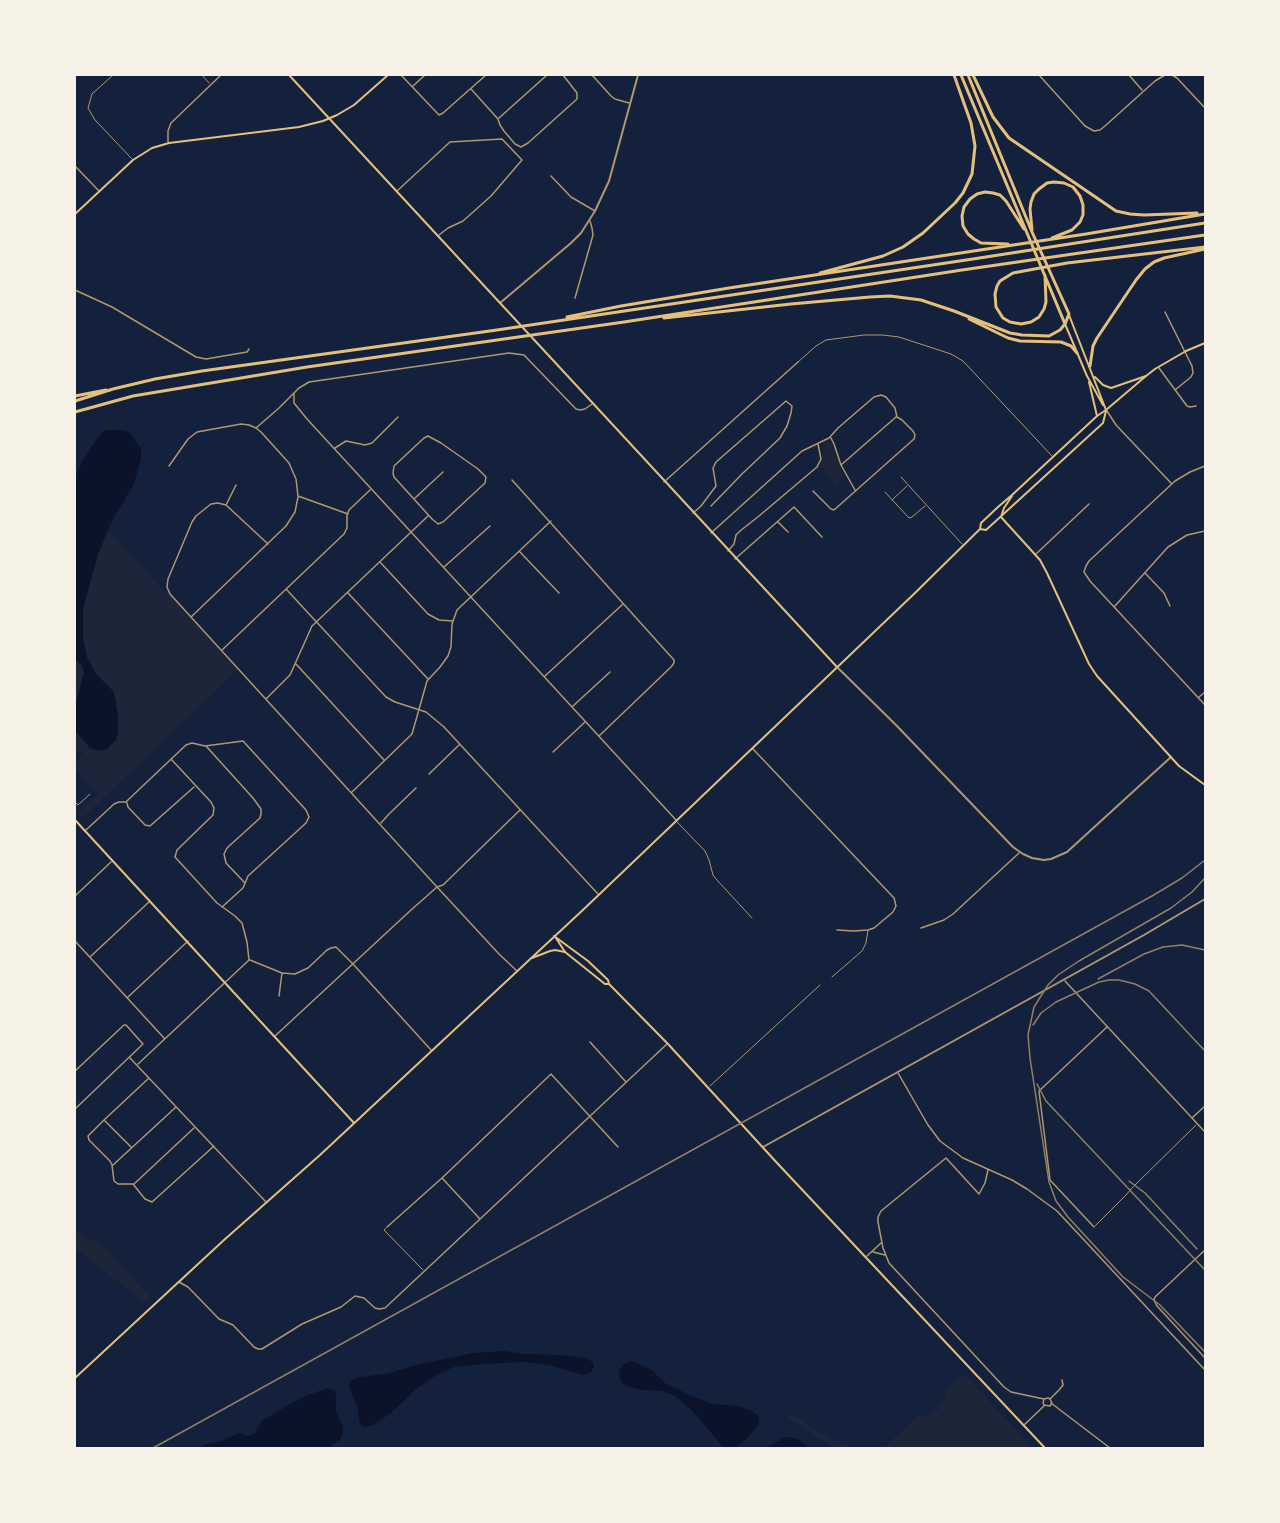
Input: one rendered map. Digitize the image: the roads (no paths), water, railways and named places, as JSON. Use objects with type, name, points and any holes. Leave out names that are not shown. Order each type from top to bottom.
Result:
[{"type":"highway","points":[[801,278],[898,250],[920,236],[959,198],[972,174],[975,146],[971,123],[954,75]]},
{"type":"highway","points":[[75,413],[133,396],[198,384],[543,332],[870,297],[890,296],[927,302],[1010,333],[1049,336],[1060,330],[1068,314],[961,75]]},
{"type":"highway","points":[[968,75],[1065,324]]},
{"type":"highway","points":[[974,75],[993,117],[1009,138],[1116,211],[1144,215],[1205,214]]},
{"type":"highway","points":[[1030,233],[1030,209],[1035,193],[1044,185],[1054,182],[1073,187],[1083,202],[1081,219],[1070,231],[1045,240]]},
{"type":"highway","points":[[1016,244],[983,243],[969,235],[962,219],[963,209],[969,200],[983,192],[1000,195],[1030,233]]},
{"type":"highway","points":[[545,322],[621,306],[729,288],[1205,214]]},
{"type":"highway","points":[[75,401],[155,379],[202,371],[497,330],[1205,223]]},
{"type":"highway","points":[[624,322],[1205,235]]},
{"type":"highway","points":[[1044,274],[1046,302],[1039,317],[1021,324],[1014,324],[1003,318],[996,308],[995,294],[1000,281],[1013,273],[1067,263],[1205,248]]},
{"type":"highway","points":[[1090,366],[1093,346],[1097,338],[1142,272],[1160,259],[1205,248]]},
{"type":"highway","points":[[954,311],[1008,338],[1020,341],[1061,342],[1071,346],[1077,354]]},
{"type":"highway","points":[[75,396],[114,389]]},
{"type":"main road","points":[[289,75],[837,667]]},
{"type":"main road","points":[[75,214],[133,160],[152,148],[168,143],[302,126],[330,119],[354,105],[388,75]]},
{"type":"main road","points":[[980,529],[986,530],[1103,423],[1106,410],[1068,314]]},
{"type":"main road","points":[[1065,324],[1087,376],[1106,410]]},
{"type":"main road","points":[[75,1378],[599,895],[964,545],[980,529],[981,523],[1097,416],[1146,376],[1186,351],[1205,343]]},
{"type":"main road","points":[[1093,375],[1099,382],[1111,388],[1146,376]]},
{"type":"main road","points":[[1087,376],[1097,416]]},
{"type":"main road","points":[[1001,517],[1012,495]]},
{"type":"main road","points":[[1001,517],[1036,554],[1096,675],[1171,757],[1205,785]]},
{"type":"main road","points":[[75,820],[354,1123]]},
{"type":"main road","points":[[554,936],[565,952],[605,984],[609,984]]},
{"type":"main road","points":[[554,936],[609,980],[609,984],[668,1044],[1045,1448]]},
{"type":"main road","points":[[530,959],[550,951],[565,952]]},
{"type":"street","points":[[168,143],[171,123],[221,75]]},
{"type":"street","points":[[401,75],[439,115],[486,75]]},
{"type":"street","points":[[412,86],[425,75]]},
{"type":"street","points":[[498,119],[547,75]]},
{"type":"street","points":[[471,89],[498,119],[504,131],[521,147],[575,102],[578,96],[562,75]]},
{"type":"street","points":[[592,75],[615,99],[630,103]]},
{"type":"street","points":[[500,303],[572,243],[590,221],[609,181],[638,75]]},
{"type":"street","points":[[1039,75],[1085,126],[1094,130],[1100,130],[1143,91],[1165,75]]},
{"type":"street","points":[[1129,75],[1143,91]]},
{"type":"street","points":[[1172,75],[1205,108]]},
{"type":"street","points":[[397,192],[450,142],[502,139],[522,160],[491,196],[463,220],[438,236]]},
{"type":"street","points":[[75,166],[99,192]]},
{"type":"street","points":[[551,176],[571,197],[596,211]]},
{"type":"street","points":[[575,298],[593,235],[590,221]]},
{"type":"street","points":[[75,290],[112,307],[196,357],[206,359],[247,352],[249,349]]},
{"type":"street","points":[[1165,312],[1192,366],[1192,373],[1188,380],[1175,390]]},
{"type":"street","points":[[256,428],[301,386],[313,381],[508,352],[525,355],[576,409],[585,409],[592,404]]},
{"type":"street","points":[[664,482],[798,362]]},
{"type":"street","points":[[1158,368],[1189,407],[1196,406]]},
{"type":"street","points":[[294,394],[293,399],[296,406],[676,820]]},
{"type":"street","points":[[711,533],[797,455],[806,448],[830,437],[871,399],[879,395],[885,396],[896,410],[897,417],[914,432],[912,442],[833,510],[813,491]]},
{"type":"street","points":[[693,513],[716,486],[713,469],[715,463],[786,401],[792,406],[791,413],[779,440],[711,506]]},
{"type":"street","points":[[1106,410],[1116,425],[1171,484]]},
{"type":"street","points":[[335,449],[346,441],[370,444],[398,417]]},
{"type":"street","points":[[841,465],[897,417]]},
{"type":"street","points":[[169,466],[188,439],[197,432],[240,424],[249,425],[256,428],[291,467],[297,483],[296,508],[284,529],[191,618]]},
{"type":"street","points":[[430,436],[486,476],[485,483],[438,524],[414,499],[394,477],[394,466],[424,438],[430,436]]},
{"type":"street","points":[[830,437],[841,465],[856,491]]},
{"type":"street","points":[[728,551],[740,531],[817,468],[821,459],[818,443]]},
{"type":"street","points":[[1205,466],[1186,473],[1171,484],[1088,562],[1084,573],[1205,705]]},
{"type":"street","points":[[414,499],[443,472]]},
{"type":"street","points":[[512,480],[672,656],[674,661],[671,667],[599,736]]},
{"type":"street","points":[[226,505],[236,485]]},
{"type":"street","points":[[221,651],[344,534],[348,514],[352,507],[371,489]]},
{"type":"street","points":[[298,496],[348,514]]},
{"type":"street","points":[[268,544],[226,505],[212,504],[193,520],[168,579],[172,597],[437,887],[517,971]]},
{"type":"street","points":[[1036,554],[1089,504]]},
{"type":"street","points":[[735,559],[794,507],[822,537]]},
{"type":"street","points":[[266,699],[288,678],[312,626],[428,515]]},
{"type":"street","points":[[351,792],[412,734],[428,679],[440,667],[452,647],[453,621],[457,610],[550,521]]},
{"type":"street","points":[[778,521],[788,532]]},
{"type":"street","points":[[444,568],[490,526]]},
{"type":"street","points":[[1114,607],[1163,551],[1175,541],[1189,534],[1205,531]]},
{"type":"street","points":[[519,551],[559,593]]},
{"type":"street","points":[[379,561],[428,614],[439,620],[453,621]]},
{"type":"street","points":[[1145,572],[1164,593],[1170,606]]},
{"type":"street","points":[[286,589],[386,697],[431,715],[599,895]]},
{"type":"street","points":[[348,592],[428,679]]},
{"type":"street","points":[[544,677],[623,603]]},
{"type":"street","points":[[296,663],[385,760]]},
{"type":"street","points":[[837,667],[897,725],[1019,852],[1032,858],[1044,860],[1059,857],[1067,852],[1171,757]]},
{"type":"street","points":[[572,707],[609,672]]},
{"type":"street","points":[[1198,698],[1205,692]]},
{"type":"street","points":[[553,752],[585,721]]},
{"type":"street","points":[[85,831],[114,804],[126,802],[189,743],[205,746],[240,741],[245,743],[306,810],[309,817],[306,823],[248,876],[239,892],[222,907]]},
{"type":"street","points":[[429,774],[460,744]]},
{"type":"street","points":[[205,746],[260,807],[260,818],[225,851],[224,858],[228,866],[244,883]]},
{"type":"street","points":[[752,748],[894,898],[896,906],[893,912],[876,927],[868,930],[837,930]]},
{"type":"street","points":[[171,759],[211,802],[214,812],[177,850],[175,857],[217,903],[243,923],[249,960]]},
{"type":"street","points":[[126,802],[128,807],[148,827],[195,786]]},
{"type":"street","points":[[380,824],[416,788]]},
{"type":"street","points":[[275,1036],[437,887],[442,885],[520,809]]},
{"type":"street","points":[[921,928],[944,920],[953,914],[1019,852]]},
{"type":"street","points":[[75,896],[113,860]]},
{"type":"street","points":[[763,1146],[1205,899]]},
{"type":"street","points":[[89,958],[151,901]]},
{"type":"street","points":[[75,941],[165,1038]]},
{"type":"street","points":[[127,998],[188,941]]},
{"type":"street","points":[[249,960],[291,975],[304,971],[327,950],[334,947],[339,949],[432,1051]]},
{"type":"street","points":[[137,1065],[249,960]]},
{"type":"street","points":[[279,996],[282,973]]},
{"type":"street","points":[[1063,979],[1205,1132]]},
{"type":"street","points":[[75,1071],[124,1025],[142,1043],[143,1046],[75,1109]]},
{"type":"street","points":[[1094,1227],[1050,1180],[1039,1091],[1107,1027]]},
{"type":"street","points":[[590,1042],[626,1083]]},
{"type":"street","points":[[178,1282],[188,1287],[219,1319],[233,1325],[258,1349],[262,1349],[302,1324],[341,1307],[355,1296],[364,1298],[373,1307],[379,1309],[388,1305],[668,1044]]},
{"type":"street","points":[[130,1058],[267,1203]]},
{"type":"street","points":[[897,1072],[940,1141],[963,1158],[1012,1180],[1057,1211],[1205,1370]]},
{"type":"street","points":[[387,1227],[551,1074],[618,1147]]},
{"type":"street","points":[[149,1078],[88,1137],[110,1161],[114,1181],[118,1184],[133,1184],[195,1126]]},
{"type":"street","points":[[1192,1118],[1205,1106]]},
{"type":"street","points":[[112,1165],[176,1107]]},
{"type":"street","points":[[104,1120],[132,1148]]},
{"type":"street","points":[[133,1184],[145,1199],[152,1202],[214,1146]]},
{"type":"street","points":[[988,1169],[986,1183],[979,1194],[946,1158],[881,1211],[878,1219],[885,1255],[889,1263],[1011,1392],[1050,1399],[1063,1385],[1062,1380]]},
{"type":"street","points":[[442,1178],[480,1219]]},
{"type":"street","points":[[867,1257],[882,1242]]},
{"type":"street","points":[[1205,1250],[1154,1300],[1205,1358]]},
{"type":"street","points":[[872,1252],[885,1255]]},
{"type":"street","points":[[1024,1425],[1044,1405],[1044,1399]]},
{"type":"street","points":[[1050,1399],[1052,1404],[1110,1448]]},
{"type":"street","points":[[1044,1405],[1052,1404]]},
{"type":"lane","points":[[113,75],[92,94],[88,108],[95,120],[133,160]]},
{"type":"lane","points":[[202,75],[211,84]]},
{"type":"lane","points":[[798,362],[826,340],[883,334],[951,354],[963,361],[1053,458]]},
{"type":"lane","points":[[901,477],[964,545]]},
{"type":"lane","points":[[892,500],[908,485]]},
{"type":"lane","points":[[885,492],[909,518],[926,504]]},
{"type":"lane","points":[[75,802],[78,805],[90,794]]},
{"type":"lane","points":[[676,820],[705,851],[716,879],[752,918]]},
{"type":"lane","points":[[832,976],[862,951],[868,930]]},
{"type":"lane","points":[[709,1088],[820,985]]},
{"type":"lane","points":[[1094,1227],[1198,1124]]},
{"type":"lane","points":[[387,1227],[384,1230],[424,1271]]},
{"type":"railway","points":[[153,1448],[1152,896],[1182,878],[1205,860]]},
{"type":"railway","points":[[1205,878],[1192,892],[1171,908],[1058,975],[1048,985],[1034,1007],[1028,1035],[1049,1182],[1056,1201],[1123,1277],[1160,1305],[1205,1352]]},
{"type":"railway","points":[[1098,979],[1144,954],[1163,947],[1182,945],[1205,950]]},
{"type":"railway","points":[[1033,1025],[1041,1013],[1056,1002],[1099,982],[1119,980],[1149,991],[1205,1051]]},
{"type":"railway","points":[[1037,1084],[1046,1101],[1205,1270]]},
{"type":"railway","points":[[1129,1181],[1145,1193],[1197,1249]]}]
